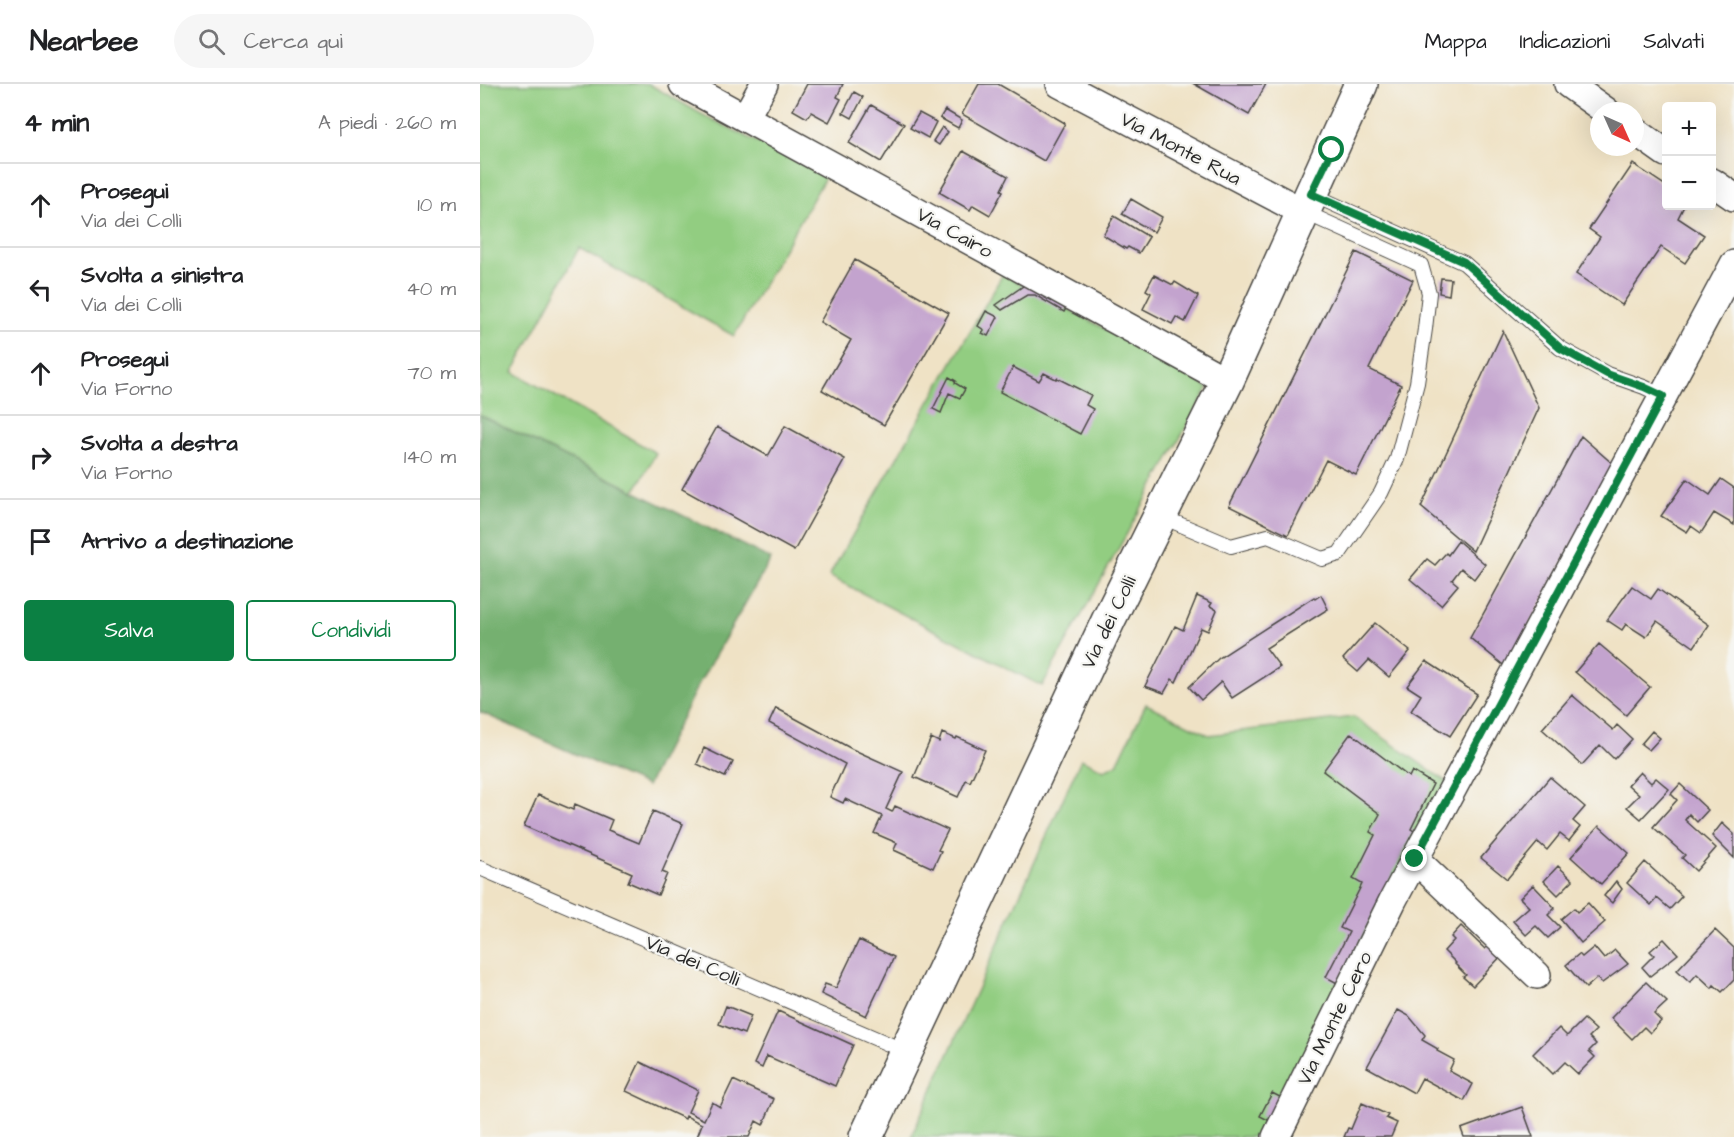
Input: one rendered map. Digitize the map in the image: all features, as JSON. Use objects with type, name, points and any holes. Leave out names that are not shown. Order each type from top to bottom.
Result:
[{"type":"main road","name":"Via dei Colli","points":[[866,1137],[1109,619],[1227,381],[1361,84]]},
{"type":"street","name":"Via Cairo","points":[[683,84],[1227,381]]},
{"type":"street","points":[[745,118],[764,84]]},
{"type":"street","name":"Via Monte Rua","points":[[1060,84],[1307,203]]},
{"type":"street","points":[[1568,84],[1593,102]]},
{"type":"street","points":[[1644,137],[1662,150]]},
{"type":"street","points":[[1716,185],[1734,197]]},
{"type":"street","name":"Via Monte Cero","points":[[1276,1137],[1393,900],[1734,264]]},
{"type":"street","points":[[1415,859],[1537,975]]},
{"type":"lane","points":[[1307,203],[1440,250],[1464,262],[1560,348],[1607,374],[1663,396]]},
{"type":"lane","points":[[1160,516],[1231,546],[1268,536],[1322,559],[1339,554],[1382,493],[1398,459],[1417,382],[1429,293],[1421,265],[1307,203]]},
{"type":"lane","name":"Via dei Colli","points":[[480,868],[907,1052]]},
{"type":"green space","points":[[480,84],[649,84],[703,115],[826,176],[734,336],[579,248],[513,372],[656,453],[635,491],[480,415]]},
{"type":"green space","points":[[1003,274],[1187,373],[1208,388],[1042,686],[829,576]]},
{"type":"green space","points":[[480,415],[771,559],[698,685],[647,786],[480,712]]},
{"type":"green space","points":[[1146,704],[1209,735],[1354,717],[1448,783],[1263,1137],[911,1137],[1081,759],[1104,770],[1117,764]]},
{"type":"building","points":[[807,84],[843,84],[837,97],[841,99],[829,122],[811,112],[807,118],[793,110]]},
{"type":"building","points":[[979,84],[998,84],[1065,123],[1044,161],[962,114]]},
{"type":"building","points":[[1194,84],[1266,84],[1249,115]]},
{"type":"building","points":[[854,92],[863,97],[852,118],[843,113]]},
{"type":"building","points":[[871,105],[904,124],[881,162],[849,143]]},
{"type":"building","points":[[945,110],[962,120],[958,128],[940,118]]},
{"type":"building","points":[[919,113],[936,122],[928,138],[910,128]]},
{"type":"building","points":[[942,127],[948,132],[939,145],[933,141]]},
{"type":"building","points":[[963,151],[1008,176],[990,215],[973,205],[970,210],[939,192]]},
{"type":"building","points":[[1633,164],[1662,183],[1662,210],[1682,210],[1678,218],[1704,235],[1685,263],[1661,247],[1622,305],[1576,274],[1600,237],[1589,229]]},
{"type":"building","points":[[1131,199],[1162,217],[1154,232],[1122,214]]},
{"type":"building","points":[[1114,216],[1149,237],[1139,253],[1128,247],[1126,249],[1103,235]]},
{"type":"building","points":[[1356,252],[1413,280],[1369,369],[1401,385],[1356,475],[1326,460],[1288,535],[1229,506]]},
{"type":"building","points":[[855,260],[949,313],[884,425],[822,390],[851,340],[820,322]]},
{"type":"building","points":[[1154,275],[1173,285],[1175,282],[1198,296],[1185,322],[1176,317],[1172,324],[1143,309],[1151,293],[1146,290]]},
{"type":"building","points":[[1441,278],[1451,279],[1449,295],[1439,293]]},
{"type":"building","points":[[1026,284],[1069,303],[1064,312],[1035,295],[1027,295],[1002,310],[996,305]]},
{"type":"building","points":[[986,311],[998,317],[988,336],[982,333],[984,330],[978,326]]},
{"type":"building","points":[[1503,331],[1539,408],[1473,551],[1421,507]]},
{"type":"building","points":[[1013,367],[1039,381],[1044,373],[1091,395],[1086,405],[1093,409],[1080,434],[1000,392]]},
{"type":"building","points":[[949,377],[965,389],[960,398],[949,393],[941,413],[933,409]]},
{"type":"building","points":[[785,426],[845,459],[794,551],[682,489],[717,427],[768,456]]},
{"type":"building","points":[[1581,436],[1614,465],[1507,668],[1470,638]]},
{"type":"building","points":[[1687,479],[1710,495],[1721,479],[1734,488],[1734,525],[1714,513],[1701,533],[1691,526],[1687,532],[1661,516]]},
{"type":"building","points":[[1458,541],[1485,564],[1474,579],[1461,568],[1452,580],[1458,585],[1441,605],[1410,579],[1427,559],[1435,565],[1446,553],[1448,555]]},
{"type":"building","points":[[1632,586],[1651,599],[1658,589],[1709,625],[1694,647],[1657,621],[1646,637],[1626,624],[1622,630],[1607,620]]},
{"type":"building","points":[[1321,595],[1328,609],[1266,648],[1280,667],[1232,698],[1221,682],[1201,700],[1189,687],[1219,658],[1314,597],[1315,599]]},
{"type":"building","points":[[1197,596],[1212,603],[1210,606],[1217,610],[1208,631],[1201,628],[1176,682],[1172,679],[1164,693],[1145,686],[1175,626],[1183,630]]},
{"type":"building","points":[[1375,623],[1410,651],[1389,677],[1369,660],[1358,672],[1343,659]]},
{"type":"building","points":[[1599,644],[1650,687],[1626,715],[1575,672]]},
{"type":"building","points":[[1426,661],[1477,694],[1450,736],[1411,711],[1421,695],[1407,686]]},
{"type":"building","points":[[1572,695],[1613,730],[1617,725],[1632,739],[1614,759],[1600,745],[1582,765],[1542,729]]},
{"type":"building","points":[[776,708],[852,749],[903,772],[886,809],[892,812],[895,806],[948,830],[938,850],[941,851],[933,868],[894,850],[897,843],[874,833],[882,816],[845,799],[843,803],[830,797],[845,764],[769,723]]},
{"type":"building","points":[[1652,731],[1660,738],[1649,750],[1641,744]]},
{"type":"building","points":[[942,733],[985,750],[970,782],[966,780],[958,797],[914,777],[931,738],[939,742]]},
{"type":"building","points":[[1351,733],[1409,777],[1412,771],[1433,784],[1411,829],[1414,831],[1339,984],[1326,977],[1349,932],[1340,928],[1362,884],[1353,879],[1375,835],[1370,832],[1380,814],[1323,771]]},
{"type":"building","points":[[704,748],[733,762],[725,777],[697,764]]},
{"type":"building","points":[[1640,772],[1651,783],[1656,778],[1669,789],[1641,819],[1627,807],[1639,795],[1628,785]]},
{"type":"building","points":[[1550,777],[1585,807],[1573,821],[1580,827],[1569,841],[1560,834],[1547,850],[1538,842],[1507,879],[1481,858]]},
{"type":"building","points":[[1680,784],[1708,810],[1697,822],[1689,814],[1685,820],[1716,848],[1696,871],[1682,858],[1685,855],[1653,827],[1677,800],[1671,794]]},
{"type":"building","points":[[538,795],[573,810],[575,804],[612,820],[608,830],[639,843],[653,811],[683,824],[662,872],[667,874],[658,895],[628,882],[632,873],[524,826]]},
{"type":"building","points":[[1722,823],[1734,834],[1734,858],[1712,836]]},
{"type":"building","points":[[1599,826],[1629,853],[1601,884],[1571,857]]},
{"type":"building","points":[[1645,862],[1682,896],[1670,909],[1657,898],[1651,905],[1627,883]]},
{"type":"building","points":[[1558,866],[1573,880],[1558,895],[1544,881]]},
{"type":"building","points":[[1616,881],[1622,889],[1612,903],[1604,896]]},
{"type":"building","points":[[1533,885],[1555,908],[1548,915],[1560,927],[1548,938],[1536,926],[1526,935],[1513,921],[1529,907],[1520,898]]},
{"type":"building","points":[[1588,903],[1605,922],[1581,943],[1561,919],[1574,908],[1577,912]]},
{"type":"building","points":[[1461,926],[1485,949],[1492,942],[1504,953],[1473,986],[1463,977],[1466,975],[1444,951],[1454,940],[1451,937]]},
{"type":"building","points":[[1715,930],[1734,948],[1734,980],[1722,992],[1714,985],[1712,988],[1697,974],[1690,982],[1677,970]]},
{"type":"building","points":[[1664,939],[1678,954],[1650,976],[1642,967],[1654,955],[1650,951]]},
{"type":"building","points":[[859,940],[894,957],[866,1016],[821,994],[825,984],[836,988]]},
{"type":"building","points":[[1594,947],[1604,959],[1615,950],[1628,964],[1602,983],[1597,978],[1586,988],[1566,965],[1579,954],[1582,957]]},
{"type":"building","points":[[1646,982],[1667,1002],[1654,1014],[1661,1021],[1650,1033],[1644,1027],[1632,1039],[1611,1018]]},
{"type":"building","points":[[726,1006],[751,1016],[744,1034],[719,1024]]},
{"type":"building","points":[[1398,1010],[1409,1016],[1425,1035],[1422,1040],[1454,1060],[1449,1071],[1473,1084],[1464,1101],[1422,1078],[1414,1093],[1367,1067]]},
{"type":"building","points":[[778,1011],[853,1045],[835,1086],[767,1056],[762,1068],[754,1064]]},
{"type":"building","points":[[1584,1019],[1596,1030],[1589,1037],[1596,1044],[1589,1051],[1595,1057],[1578,1074],[1565,1062],[1553,1074],[1533,1054],[1559,1028],[1567,1036]]},
{"type":"building","points":[[640,1062],[698,1090],[688,1112],[704,1120],[712,1102],[720,1107],[733,1080],[774,1099],[763,1125],[756,1121],[749,1137],[697,1137],[702,1124],[686,1116],[685,1119],[626,1091]]},
{"type":"building","points":[[1272,1093],[1288,1101],[1276,1124],[1260,1116]]},
{"type":"building","points":[[1362,1103],[1388,1115],[1386,1118],[1397,1123],[1391,1137],[1344,1137],[1348,1128],[1351,1129]]},
{"type":"building","points":[[1522,1107],[1533,1137],[1464,1137],[1461,1129]]},
{"type":"route","points":[[1332,150],[1311,194],[1464,262],[1560,348],[1607,374],[1663,396],[1415,859]]}]
